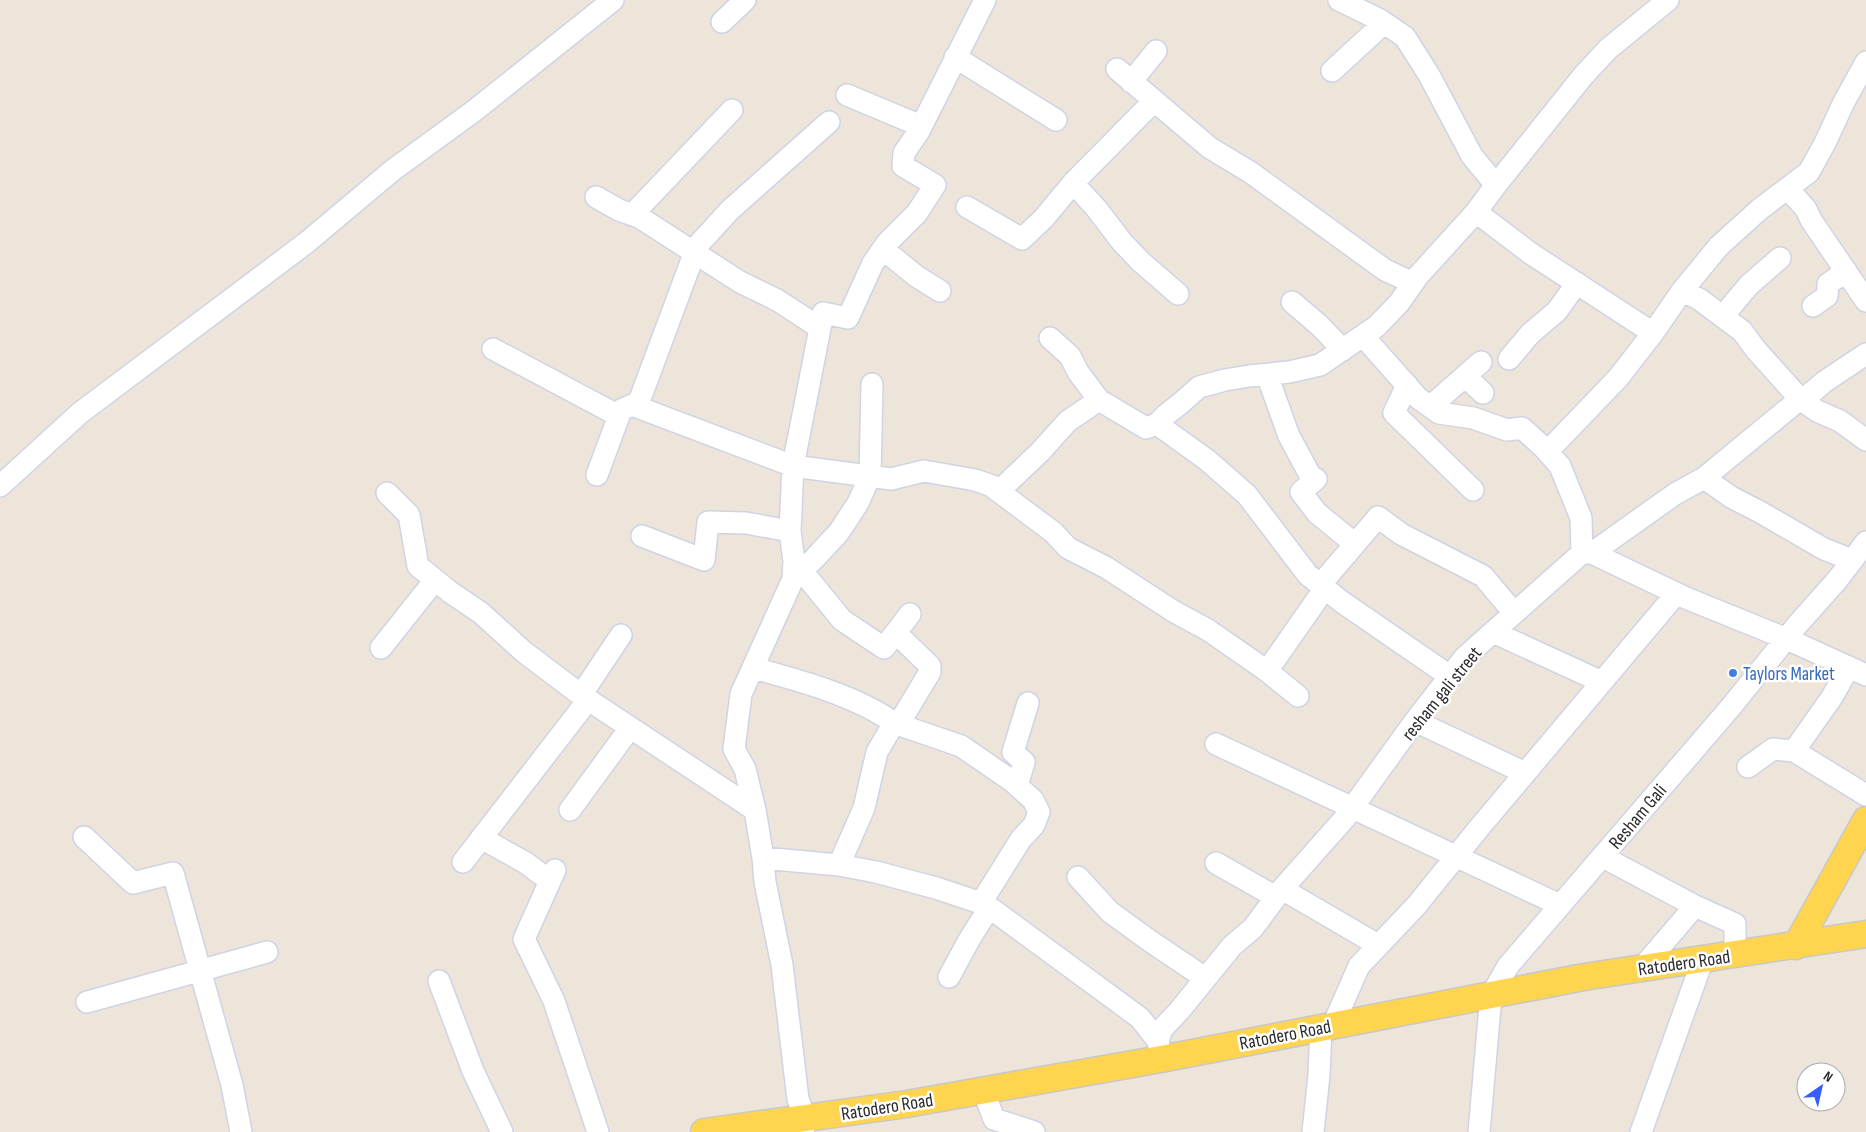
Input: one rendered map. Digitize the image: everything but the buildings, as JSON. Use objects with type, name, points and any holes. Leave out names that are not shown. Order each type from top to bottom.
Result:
[{"type":"main road","points":[[1796,946],[1866,820]]},
{"type":"main road","name":"Ratodero Road","points":[[704,1132],[804,1125],[983,1090],[1160,1050],[1327,1026],[1584,977],[1866,934]]},
{"type":"street","points":[[0,486],[80,413],[306,242],[393,170],[474,111],[614,0]]},
{"type":"street","points":[[722,22],[745,0]]},
{"type":"street","points":[[910,614],[884,648],[842,620],[797,575],[790,530],[793,466],[823,313],[848,318],[873,263],[883,249],[917,213],[935,185],[903,166],[904,153],[921,126],[985,0]]},
{"type":"street","points":[[1339,0],[1384,23],[1405,37],[1429,75],[1472,156],[1496,184]]},
{"type":"street","points":[[1050,338],[1070,356],[1078,372],[1099,400],[1146,428],[1157,424],[1166,414],[1199,387],[1249,376],[1267,375],[1320,365],[1376,326],[1399,303],[1413,283],[1476,212],[1496,184],[1583,76],[1608,49],[1668,0]]},
{"type":"street","points":[[1332,71],[1384,23]]},
{"type":"street","points":[[1156,51],[1124,76],[1210,148],[1250,172],[1385,270],[1413,283]]},
{"type":"street","points":[[955,57],[1056,120]]},
{"type":"street","points":[[1548,452],[1618,378],[1653,333],[1682,291],[1719,246],[1760,209],[1809,172],[1866,62]]},
{"type":"street","points":[[847,95],[921,126]]},
{"type":"street","points":[[967,207],[1022,239],[1044,218],[1073,183],[1154,101]]},
{"type":"street","points":[[632,215],[732,110]]},
{"type":"street","points":[[597,475],[628,412],[697,246],[730,210],[829,122]]},
{"type":"street","points":[[1073,183],[1140,262],[1178,294]]},
{"type":"street","points":[[1788,189],[1806,209],[1811,220],[1866,301]]},
{"type":"street","points":[[596,197],[619,210],[639,217],[740,282],[776,300],[820,328]]},
{"type":"street","points":[[1476,212],[1530,253],[1653,333]]},
{"type":"street","points":[[883,249],[916,276],[940,291]]},
{"type":"street","points":[[1723,316],[1749,284],[1780,258]]},
{"type":"street","points":[[1813,306],[1827,296],[1828,284],[1846,271]]},
{"type":"street","points":[[1509,359],[1530,334],[1557,311],[1577,283]]},
{"type":"street","points":[[1682,291],[1699,299],[1742,331],[1756,350],[1800,399],[1817,411],[1840,421],[1866,440]]},
{"type":"street","points":[[1292,302],[1319,325],[1342,350]]},
{"type":"street","points":[[1363,336],[1418,398],[1439,413],[1473,418],[1507,430],[1522,428],[1548,452],[1560,466],[1581,518],[1587,553],[1676,594],[1787,639],[1858,671],[1832,697],[1794,751]]},
{"type":"street","points":[[493,349],[628,412],[793,466],[891,479],[924,471],[960,476],[1001,489],[1040,452],[1068,421],[1099,400]]},
{"type":"street","name":"resham gali street","points":[[1160,1050],[1162,1028],[1179,1011],[1232,946],[1253,928],[1279,893],[1352,808],[1415,721],[1465,657],[1514,613],[1587,553],[1675,494],[1704,478],[1800,399],[1810,394],[1824,382],[1866,354]]},
{"type":"street","points":[[1431,406],[1481,362]]},
{"type":"street","points":[[1267,375],[1289,436],[1311,476],[1316,479],[1301,492],[1317,513],[1355,544]]},
{"type":"street","points":[[1465,376],[1483,393]]},
{"type":"street","points":[[804,1125],[798,1099],[782,965],[765,882],[755,810],[744,769],[734,749],[741,694],[797,575],[839,532],[858,503],[870,476],[872,384]]},
{"type":"street","points":[[1407,385],[1394,413],[1473,490]]},
{"type":"street","points":[[1157,424],[1207,460],[1247,494],[1301,567],[1323,587],[1451,677]]},
{"type":"street","points":[[1704,478],[1731,497],[1824,549],[1852,560]]},
{"type":"street","points":[[990,486],[1047,527],[1068,548],[1107,568],[1173,611],[1208,630],[1267,671],[1298,696]]},
{"type":"street","points":[[387,493],[409,515],[418,566],[480,613],[524,652],[584,698],[755,810]]},
{"type":"street","points":[[1267,671],[1323,587],[1378,517],[1401,534],[1484,576],[1514,613]]},
{"type":"street","points":[[642,536],[704,560],[708,522],[746,523],[790,530]]},
{"type":"street","name":"Resham Gali","points":[[1491,996],[1508,966],[1603,857],[1787,639],[1866,542]]},
{"type":"street","points":[[381,648],[435,580]]},
{"type":"street","points":[[1313,1132],[1327,1026],[1359,966],[1416,906],[1676,594]]},
{"type":"street","points":[[1492,632],[1602,682]]},
{"type":"street","points":[[838,865],[864,808],[877,752],[930,672],[930,666],[896,633]]},
{"type":"street","points":[[463,862],[584,698],[621,635]]},
{"type":"street","points":[[753,668],[828,691],[881,714],[896,724],[961,746],[1018,786],[1033,800],[1038,812],[1034,825],[1021,839],[1003,867],[969,940],[949,977]]},
{"type":"street","points":[[1018,786],[1024,762],[1013,752],[1028,703]]},
{"type":"street","points":[[1415,721],[1526,773]]},
{"type":"street","points":[[570,810],[630,728]]},
{"type":"street","points":[[1216,744],[1560,905]]},
{"type":"street","points":[[1748,767],[1773,749],[1794,751],[1866,795]]},
{"type":"street","points":[[84,837],[133,883],[173,873],[232,1085],[241,1132]]},
{"type":"street","points":[[481,838],[552,876],[524,939],[554,1001],[598,1132]]},
{"type":"street","points":[[1603,857],[1695,906],[1736,924],[1735,954]]},
{"type":"street","points":[[763,858],[838,865],[876,872],[936,888],[985,906],[1140,1018],[1160,1050]]},
{"type":"street","points":[[1216,863],[1279,893],[1378,945]]},
{"type":"street","points":[[1078,877],[1110,912],[1206,978]]},
{"type":"street","points":[[1642,968],[1695,906]]},
{"type":"street","points":[[87,1002],[267,952]]},
{"type":"street","points":[[1641,1132],[1703,959]]},
{"type":"street","points":[[439,981],[473,1070],[502,1132]]},
{"type":"street","points":[[1479,1132],[1491,996]]},
{"type":"street","points":[[983,1090],[994,1119],[1034,1132]]},
{"type":"place","name":"Taylors Market","points":[[1733,673]]}]
